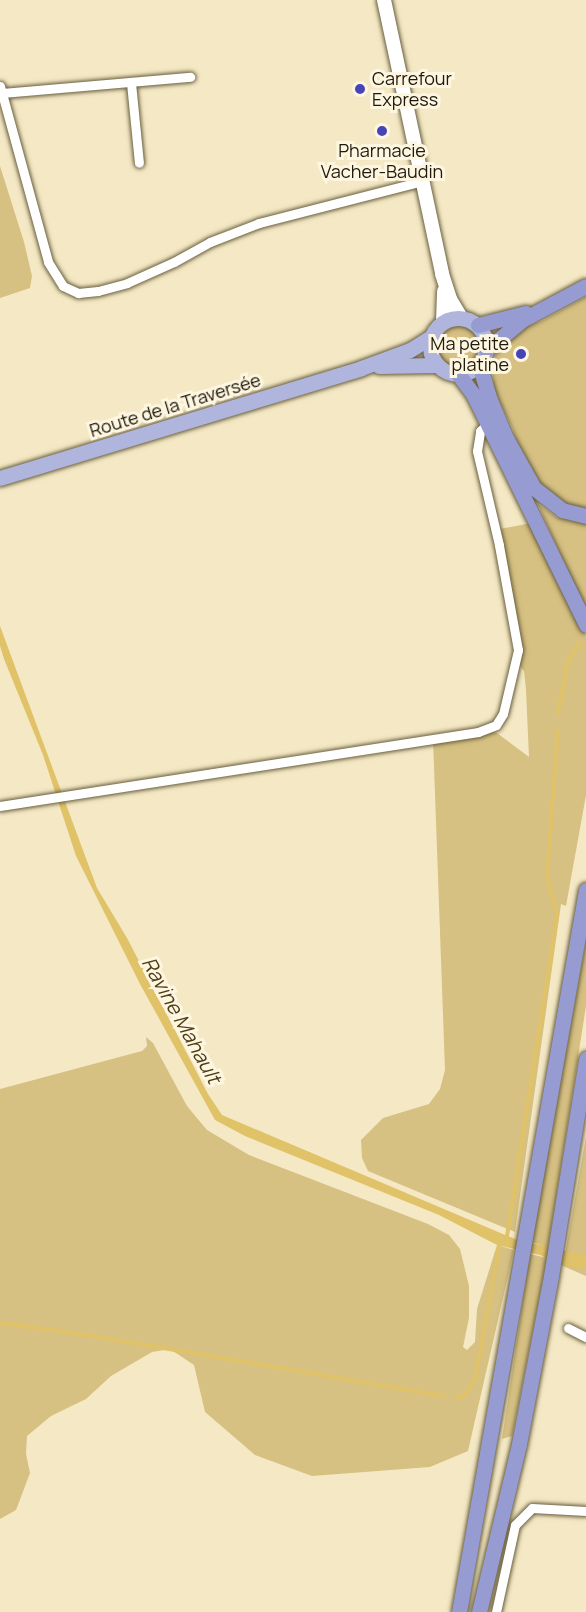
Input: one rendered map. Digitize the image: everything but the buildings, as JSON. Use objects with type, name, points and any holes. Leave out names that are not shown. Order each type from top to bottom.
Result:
[{"type":"highway","points":[[586,286],[542,308],[507,331],[484,355],[482,374],[506,438],[534,488],[562,510],[586,516]]},
{"type":"highway","points":[[478,326],[542,308]]},
{"type":"highway","points":[[458,374],[472,394],[586,625]]},
{"type":"highway","points":[[459,1612],[517,1271],[586,890]]},
{"type":"highway","points":[[479,1612],[519,1444],[586,1059]]},
{"type":"main road","points":[[384,0],[442,274],[450,298],[461,317],[478,326],[485,337],[484,355],[473,370],[458,374],[445,371],[437,365],[431,354],[431,337],[443,322],[461,317]]},
{"type":"main road","points":[[442,274],[443,322]]},
{"type":"main road","name":"Route de la Traversée","points":[[0,478],[361,368],[410,350],[431,337]]},
{"type":"main road","name":"Route de la Traversée","points":[[361,368],[437,365]]},
{"type":"street","points":[[190,77],[131,83],[1,89],[48,262],[63,286],[78,293],[98,291],[127,283],[210,242],[252,225],[423,181]]},
{"type":"street","points":[[131,83],[139,163]]},
{"type":"street","points":[[0,806],[478,732],[500,721],[518,650],[499,545],[477,451],[480,431],[487,424]]},
{"type":"street","points":[[568,1328],[586,1337]]},
{"type":"street","points":[[496,1612],[515,1525],[532,1508],[586,1511]]},
{"type":"shaded area","points":[[0,166],[24,242],[32,276],[30,288],[0,298]]},
{"type":"shaded area","points":[[586,297],[586,511],[549,498],[519,450],[513,429],[494,390],[493,361],[501,344],[516,331],[542,321]]},
{"type":"shaded area","points":[[458,322],[474,329],[481,345],[474,361],[458,368],[442,361],[435,345],[442,329]]},
{"type":"shaded area","points":[[538,504],[556,517],[586,523],[586,612]]},
{"type":"shaded area","points":[[531,523],[586,637],[586,795],[566,906],[561,904],[515,1232],[368,1171],[362,1158],[361,1140],[383,1118],[429,1104],[440,1089],[445,1070],[433,739],[484,730],[497,733],[529,757],[524,671],[520,666],[520,642],[500,529]]},
{"type":"shaded area","points":[[0,626],[97,888],[127,938],[208,1094],[222,1115],[515,1239],[586,1256],[586,1268],[563,1266],[540,1255],[497,1245],[439,1215],[245,1136],[215,1120],[140,984],[76,856],[43,755],[4,659],[0,646]]},
{"type":"shaded area","points":[[586,941],[586,1006],[548,1248],[532,1242]]},
{"type":"shaded area","points":[[146,1037],[153,1043],[187,1106],[207,1130],[249,1155],[428,1224],[449,1235],[460,1249],[469,1286],[469,1318],[463,1347],[467,1350],[475,1342],[477,1309],[497,1245],[514,1250],[468,1451],[430,1467],[312,1476],[255,1455],[205,1412],[194,1365],[170,1349],[152,1352],[111,1376],[86,1399],[51,1416],[27,1436],[26,1454],[30,1473],[16,1510],[0,1519],[0,1089],[142,1051],[147,1046]]},
{"type":"shaded area","points":[[586,1137],[586,1276],[563,1266]]},
{"type":"shaded area","points":[[530,1254],[547,1258],[512,1436],[502,1439]]},
{"type":"waterway","points":[[558,713],[568,661],[580,642]]},
{"type":"waterway","points":[[507,1236],[557,915],[547,875],[558,730]]},
{"type":"waterway","points":[[455,1398],[464,1396],[475,1380],[500,1242]]},
{"type":"waterway","points":[[0,1323],[87,1335],[444,1396]]},
{"type":"place","name":"Carrefour Express","points":[[360,89]]},
{"type":"place","name":"Pharmacie Vacher-Baudin","points":[[382,131]]},
{"type":"place","name":"Ma petite platine","points":[[521,354]]},
{"type":"water label","name":"Ravine Mahault","points":[[182,1020]]}]
